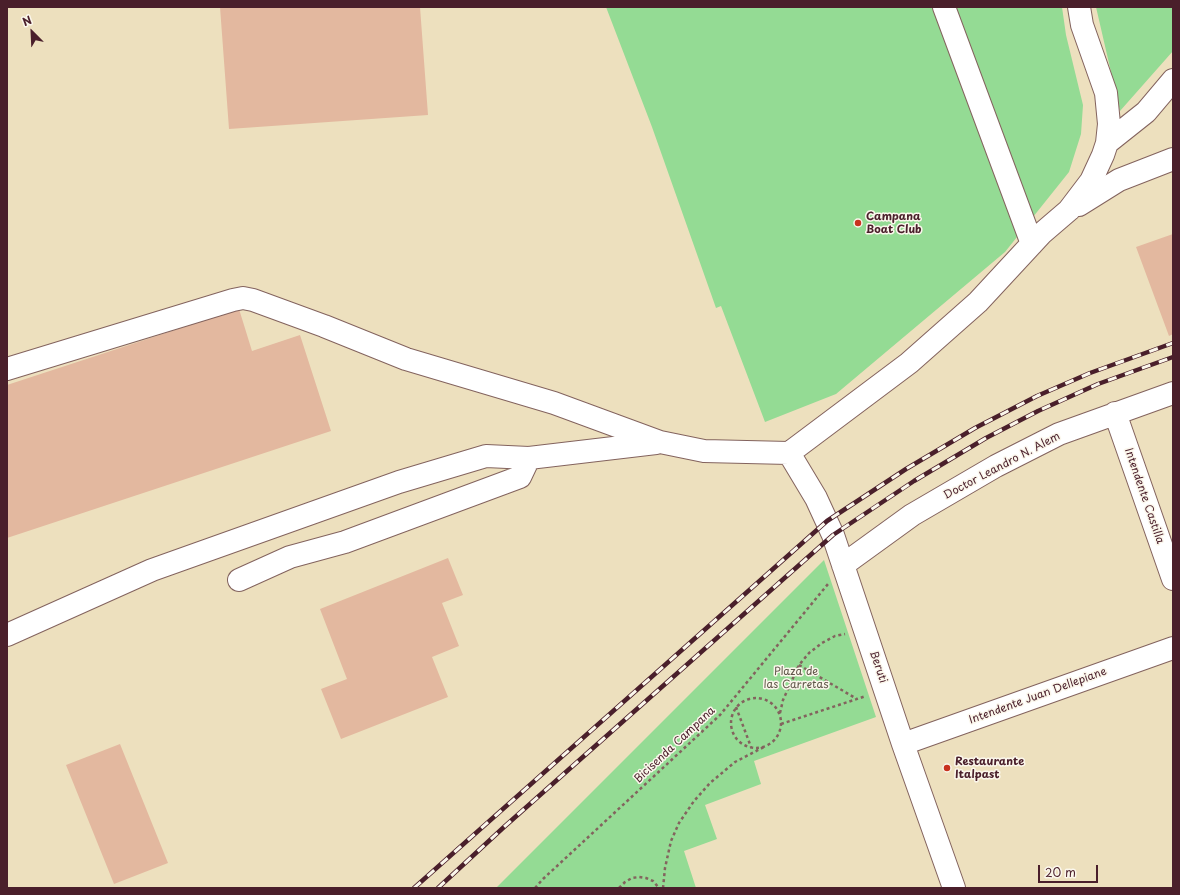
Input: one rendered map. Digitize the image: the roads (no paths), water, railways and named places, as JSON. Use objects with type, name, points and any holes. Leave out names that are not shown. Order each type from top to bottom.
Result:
[{"type":"street","points":[[944,7],[1032,244]]},
{"type":"street","points":[[1069,210],[1092,181],[1107,143],[1109,124],[1106,93],[1082,25],[1079,7]]},
{"type":"street","points":[[1107,143],[1146,112],[1173,80]]},
{"type":"street","points":[[7,369],[243,298],[253,300],[406,359],[554,403],[660,442],[704,451],[789,453],[909,363],[978,302],[1041,234],[1069,210],[1119,180],[1173,159]]},
{"type":"street","name":"Doctor Leandro N. Alem","points":[[844,564],[912,515],[996,466],[1059,434],[1173,393]]},
{"type":"street","name":"Intendente Castilla","points":[[1115,413],[1173,580]]},
{"type":"street","points":[[7,635],[152,570],[399,482],[486,456],[529,458],[660,442]]},
{"type":"street","name":"Beruti","points":[[789,453],[816,498],[833,535],[844,564],[903,744],[954,888]]},
{"type":"street","points":[[239,580],[290,557],[344,542],[520,477],[529,458]]},
{"type":"street","name":"Intendente Juan Dellepiane","points":[[903,744],[1173,648]]},
{"type":"railway","points":[[414,888],[827,521],[906,469],[975,428],[1037,396],[1090,373],[1173,343]]},
{"type":"railway","points":[[438,888],[504,827],[833,535],[914,481],[986,438],[1038,411],[1098,384],[1173,357]]},
{"type":"place","name":"Campana Boat Club","points":[[858,223]]},
{"type":"place","name":"Restaurante Italpast","points":[[947,768]]},
{"type":"park label","name":"Plaza de las Carretas","points":[[796,678]]}]
